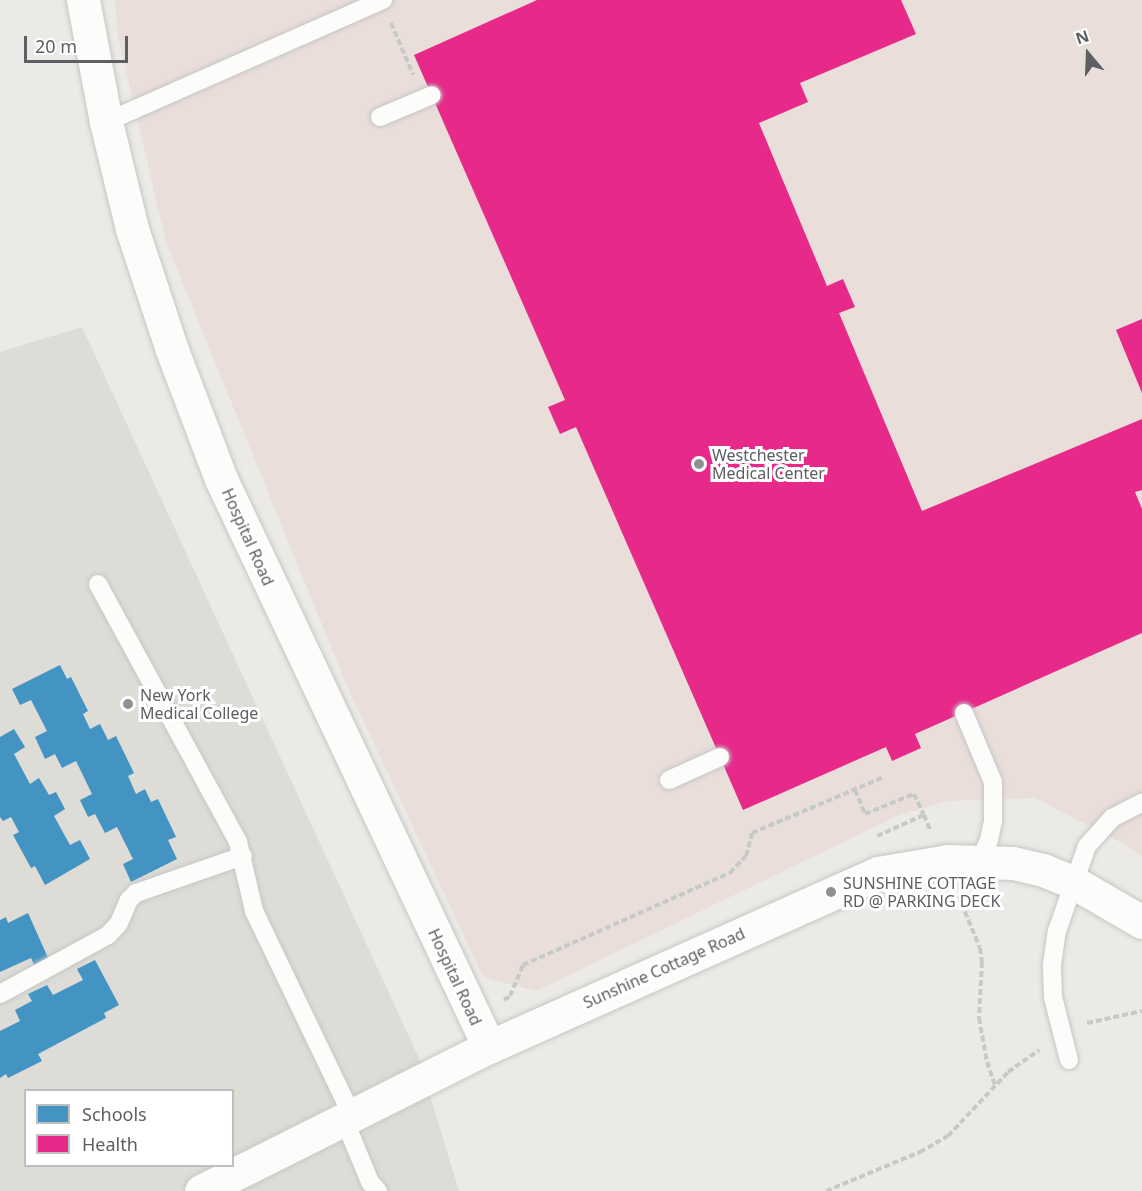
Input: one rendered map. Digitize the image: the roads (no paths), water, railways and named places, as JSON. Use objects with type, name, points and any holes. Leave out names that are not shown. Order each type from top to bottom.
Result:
[{"type":"street","name":"Hospital Road","points":[[83,0],[106,122],[132,229],[172,350],[221,479],[482,1033]]},
{"type":"street","name":"Sunshine Cottage Road","points":[[201,1191],[348,1117],[482,1033],[878,873],[943,861],[980,860],[1043,870],[1073,882],[1142,922]]},
{"type":"lane","points":[[106,122],[383,0]]},
{"type":"lane","points":[[380,117],[432,95]]},
{"type":"lane","points":[[98,584],[243,856],[254,911],[348,1117],[373,1188]]},
{"type":"lane","points":[[964,712],[993,782],[993,822],[989,840],[980,860]]},
{"type":"lane","points":[[669,780],[720,757]]},
{"type":"lane","points":[[1069,1060],[1053,997],[1052,965],[1057,932],[1073,882],[1088,846],[1112,818],[1142,803]]},
{"type":"lane","points":[[0,994],[108,935],[119,923],[129,900],[136,893],[243,856]]},
{"type":"place","name":"Westchester Medical Center","points":[[699,464]]},
{"type":"place","name":"New York Medical College","points":[[128,704]]},
{"type":"place","name":"SUNSHINE COTTAGE RD @ PARKING DECK","points":[[831,892]]}]
